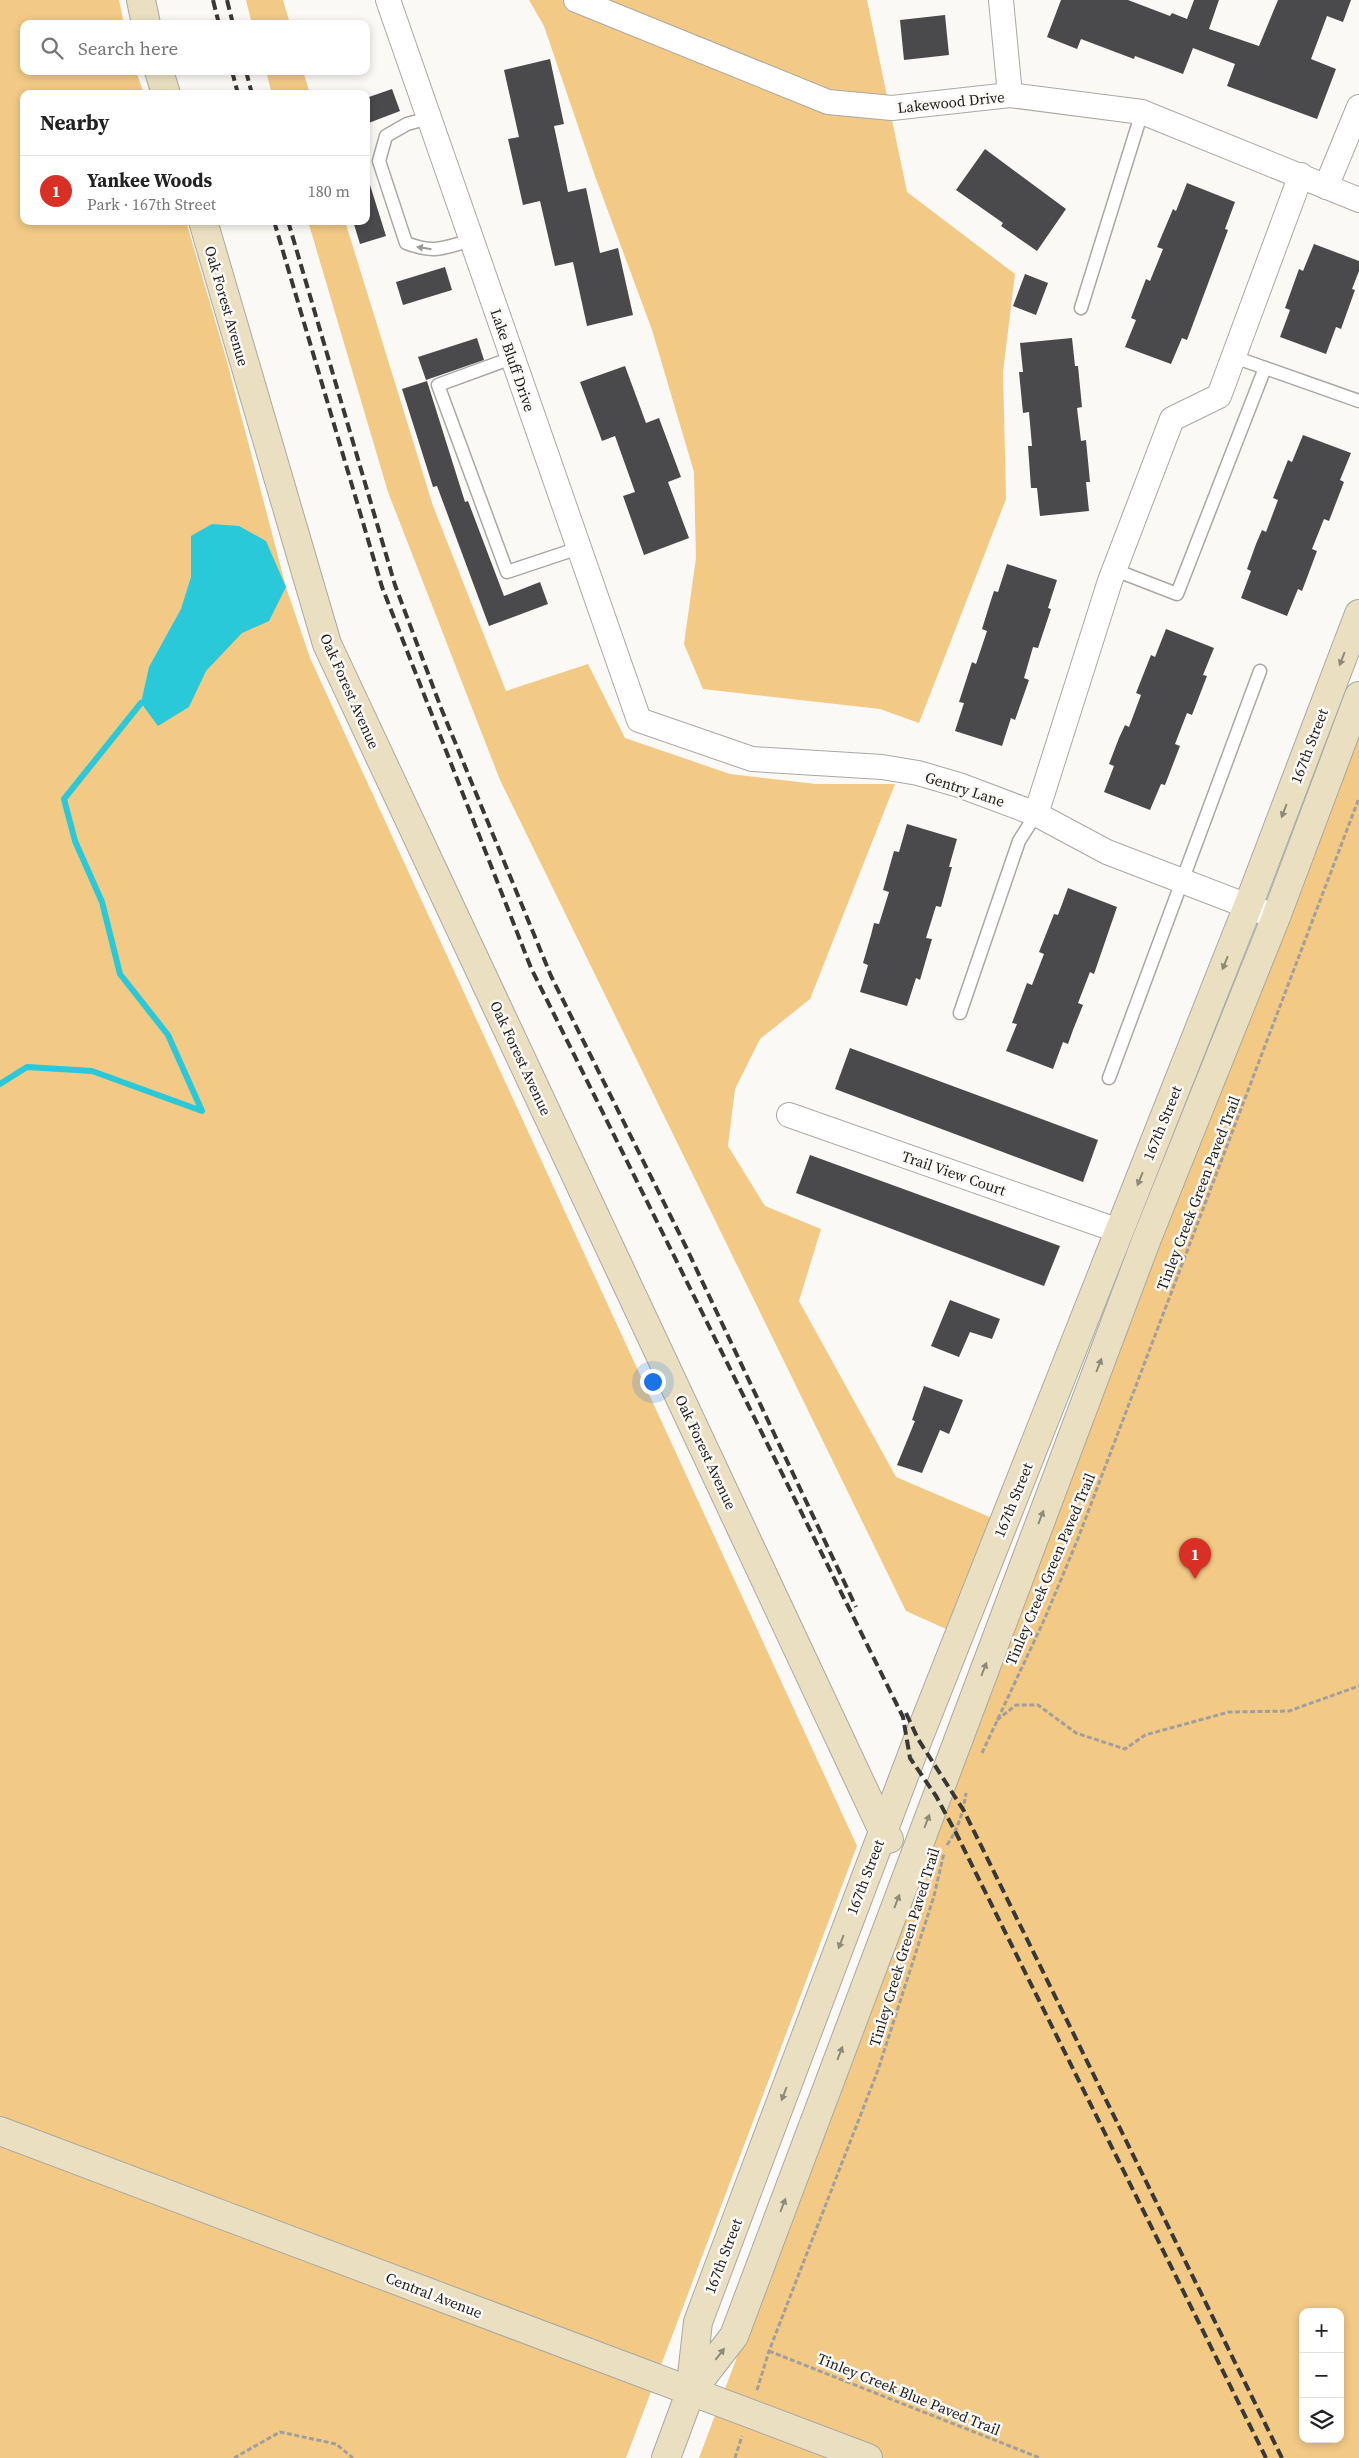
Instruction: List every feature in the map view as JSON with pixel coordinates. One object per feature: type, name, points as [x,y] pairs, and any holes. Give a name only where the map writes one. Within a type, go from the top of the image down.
[{"type":"main road","points":[[141,0],[145,20]]},
{"type":"main road","points":[[160,75],[165,90]]},
{"type":"main road","name":"Oak Forest Avenue","points":[[204,225],[327,644],[883,1831],[910,1866]]},
{"type":"main road","name":"167th Street","points":[[666,2458],[690,2393],[698,2322],[883,1831],[1248,906],[1359,614]]},
{"type":"main road","name":"167th Street","points":[[690,2393],[734,2336],[1146,1241],[1276,917],[1359,696]]},
{"type":"main road","name":"Central Avenue","points":[[1,2133],[690,2393],[868,2458]]},
{"type":"street","name":"Lake Bluff Drive","points":[[388,0],[639,720]]},
{"type":"street","name":"Lakewood Drive","points":[[576,0],[828,102],[892,108],[1010,95],[1142,112],[1359,200]]},
{"type":"street","points":[[1001,0],[1010,95]]},
{"type":"street","points":[[1326,187],[1359,107]]},
{"type":"street","points":[[1036,814],[1115,570],[1172,419],[1219,396],[1301,175]]},
{"type":"street","name":"Gentry Lane","points":[[639,720],[752,759],[882,767],[918,773],[994,797],[1036,814],[1107,852],[1276,917]]},
{"type":"street","name":"Trail View Court","points":[[789,1115],[1119,1231]]},
{"type":"lane","points":[[1081,308],[1142,112]]},
{"type":"lane","points":[[429,118],[407,124],[386,136],[379,161],[406,243],[425,250],[440,249],[472,240]]},
{"type":"lane","points":[[512,358],[438,385],[507,572],[579,548]]},
{"type":"lane","points":[[1234,358],[1359,401]]},
{"type":"lane","points":[[1115,570],[1177,594],[1265,368]]},
{"type":"lane","points":[[1109,1078],[1260,671]]},
{"type":"lane","points":[[960,1013],[1019,841],[1036,814]]},
{"type":"path","name":"Tinley Creek Green Paved Trail","points":[[981,1755],[1046,1618],[1077,1541],[1359,798]]},
{"type":"path","points":[[995,1722],[1016,1705],[1038,1705],[1076,1733],[1125,1749],[1145,1735],[1182,1724],[1229,1712],[1289,1711],[1359,1686]]},
{"type":"path","name":"Tinley Creek Green Paved Trail","points":[[769,2350],[878,2070],[934,1896],[946,1846],[956,1833],[964,1811],[967,1788]]},
{"type":"path","name":"Tinley Creek Blue Paved Trail","points":[[769,2350],[1040,2458]]},
{"type":"path","points":[[234,2458],[280,2432],[336,2444],[353,2458]]},
{"type":"shaded area","points":[[0,0],[119,0],[123,20],[20,20],[20,75],[137,75],[143,90],[20,90],[20,225],[187,225],[226,358],[286,587],[310,658],[857,1846],[626,2458],[0,2458]]},
{"type":"shaded area","points":[[246,0],[283,0],[289,20],[251,20]]},
{"type":"shaded area","points":[[529,0],[867,0],[907,192],[1015,274],[1003,372],[1006,499],[919,723],[880,709],[703,689],[684,644],[696,558],[694,472],[652,330],[595,176],[544,26]]},
{"type":"shaded area","points":[[267,75],[304,75],[309,90],[271,90]]},
{"type":"shaded area","points":[[309,225],[346,225],[433,506],[506,691],[588,664],[625,738],[730,774],[816,784],[895,784],[810,999],[760,1039],[735,1089],[728,1146],[765,1206],[821,1229],[799,1301],[896,1477],[992,1518],[946,1629],[906,1611],[500,780],[388,492]]},
{"type":"shaded area","points":[[1359,723],[1359,2458],[699,2458],[1090,1418]]},
{"type":"water","points":[[212,524],[239,526],[266,541],[286,587],[269,621],[242,633],[206,671],[189,707],[158,726],[141,703],[149,667],[181,609],[191,577],[191,536]]},
{"type":"building","points":[[1061,0],[1128,0],[1170,16],[1172,13],[1187,19],[1194,0],[1219,0],[1209,29],[1259,46],[1278,0],[1351,0],[1343,22],[1327,16],[1311,59],[1336,69],[1317,119],[1227,86],[1235,64],[1193,48],[1183,74],[1135,56],[1134,59],[1081,39],[1077,49],[1047,37]]},
{"type":"building","points":[[945,15],[949,55],[904,60],[900,20]]},
{"type":"building","points":[[550,59],[564,124],[554,126],[568,192],[586,188],[600,253],[618,248],[633,315],[587,326],[573,262],[555,266],[540,201],[523,205],[508,139],[519,137],[504,70]]},
{"type":"building","points":[[392,89],[400,111],[370,122],[370,97]]},
{"type":"building","points":[[985,149],[1066,209],[1037,251],[1001,226],[1003,223],[956,190]]},
{"type":"building","points":[[1187,183],[1235,202],[1225,229],[1228,230],[1187,340],[1182,338],[1171,364],[1125,347],[1136,320],[1131,318],[1146,279],[1150,281],[1163,249],[1157,247],[1173,209],[1176,211]]},
{"type":"building","points":[[370,185],[386,236],[360,244],[354,225],[370,225]]},
{"type":"building","points":[[1314,244],[1359,261],[1359,271],[1352,289],[1355,290],[1341,329],[1336,327],[1326,354],[1280,337],[1290,310],[1285,308],[1299,269],[1303,271]]},
{"type":"building","points":[[445,267],[452,290],[403,305],[396,282]]},
{"type":"building","points":[[1025,274],[1048,283],[1036,315],[1013,306]]},
{"type":"building","points":[[477,338],[484,360],[426,380],[418,357]]},
{"type":"building","points":[[1072,338],[1075,366],[1078,366],[1082,407],[1077,408],[1081,441],[1086,440],[1090,482],[1086,482],[1089,511],[1040,516],[1037,488],[1031,488],[1028,446],[1032,446],[1029,412],[1023,413],[1019,372],[1023,372],[1020,343]]},
{"type":"building","points":[[625,366],[646,423],[659,418],[681,477],[668,482],[689,538],[644,555],[623,496],[635,492],[615,436],[602,441],[580,382]]},
{"type":"building","points":[[427,381],[465,502],[468,501],[504,596],[540,582],[548,604],[489,626],[437,486],[433,487],[402,389]]},
{"type":"building","points":[[1303,435],[1351,453],[1340,480],[1344,482],[1329,521],[1324,519],[1312,549],[1317,551],[1302,591],[1298,589],[1287,616],[1241,598],[1251,571],[1247,569],[1256,544],[1262,530],[1266,532],[1278,500],[1273,498],[1288,460],[1292,462]]},
{"type":"building","points":[[1007,564],[1057,580],[1048,608],[1051,609],[1038,648],[1033,647],[1024,678],[1029,680],[1015,720],[1011,718],[1002,746],[955,731],[964,703],[959,702],[972,662],[976,664],[987,631],[982,629],[994,591],[998,592]]},
{"type":"building","points":[[1166,629],[1214,648],[1203,675],[1207,676],[1192,715],[1187,713],[1175,744],[1180,746],[1165,785],[1161,784],[1150,810],[1104,792],[1114,766],[1109,764],[1125,725],[1129,727],[1141,695],[1136,693],[1151,655],[1155,657]]},
{"type":"building","points":[[907,824],[957,839],[949,867],[952,867],[941,907],[936,906],[926,938],[932,939],[920,980],[916,978],[907,1006],[860,992],[868,965],[863,963],[874,923],[879,924],[889,892],[883,890],[894,851],[899,852]]},
{"type":"building","points":[[1068,888],[1117,907],[1094,974],[1090,972],[1078,1003],[1083,1005],[1068,1044],[1063,1042],[1053,1069],[1006,1051],[1017,1024],[1012,1023],[1027,983],[1032,985],[1044,954],[1039,952],[1054,914],[1058,915]]},
{"type":"building","points":[[850,1048],[1098,1140],[1083,1182],[835,1089]]},
{"type":"building","points":[[810,1155],[1060,1246],[1044,1286],[796,1193]]},
{"type":"building","points":[[950,1300],[1000,1319],[992,1339],[970,1332],[959,1357],[931,1346]]},
{"type":"building","points":[[924,1386],[963,1400],[949,1434],[940,1430],[922,1473],[897,1465],[915,1421],[912,1420]]},
{"type":"waterway","points":[[0,1084],[27,1067],[92,1071],[202,1111],[168,1035],[120,974],[102,902],[75,841],[64,799],[141,703]]},
{"type":"railway","points":[[213,0],[218,20]]},
{"type":"railway","points":[[227,0],[232,20]]},
{"type":"railway","points":[[233,75],[237,90]]},
{"type":"railway","points":[[247,75],[251,90]]},
{"type":"railway","points":[[275,225],[382,587],[531,968],[903,1717],[910,1758],[936,1796],[956,1833],[1266,2458]]},
{"type":"railway","points":[[289,225],[395,585],[441,708],[551,976],[685,1245],[856,1607]]},
{"type":"railway","points":[[906,1713],[918,1739],[964,1811],[1282,2458]]},
{"type":"place","name":"Yankee Woods","points":[[1195,1579]]}]
